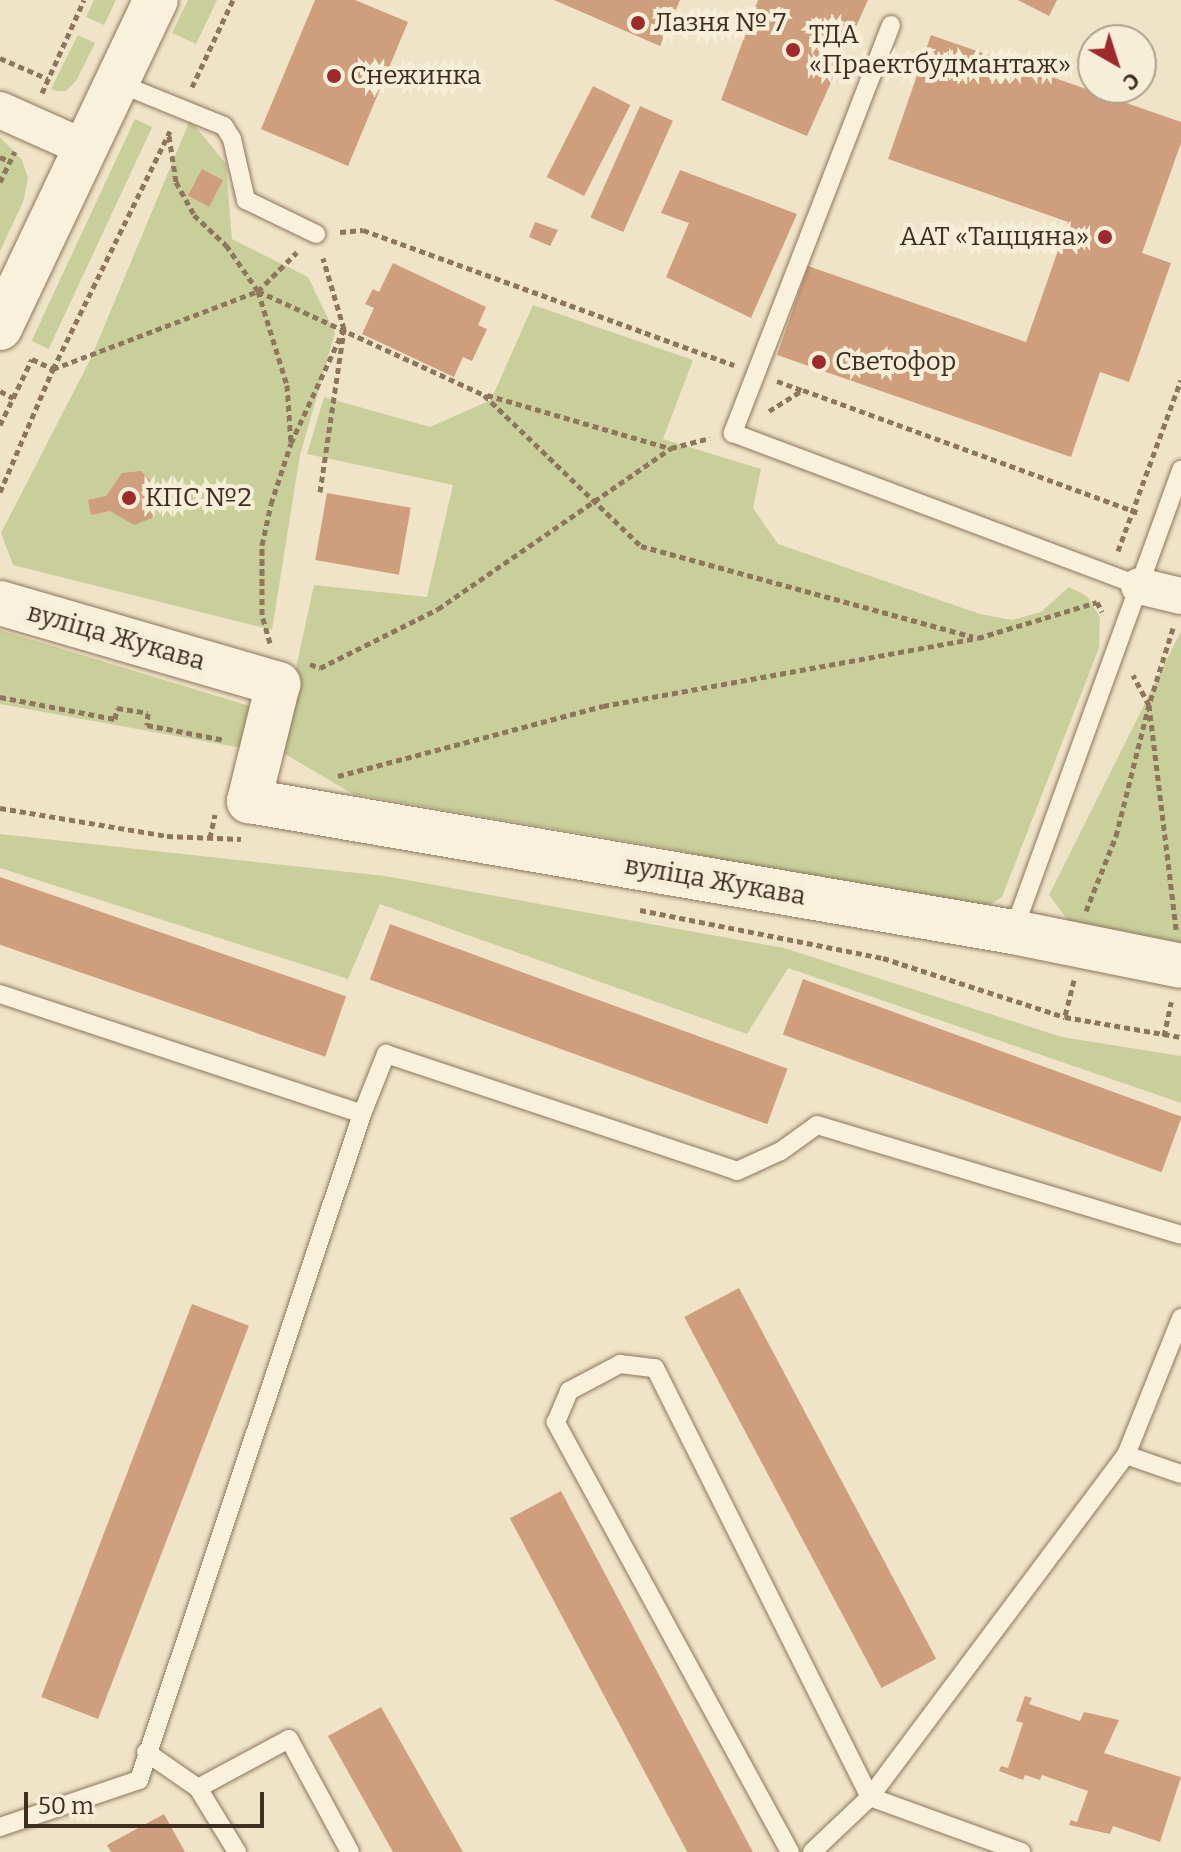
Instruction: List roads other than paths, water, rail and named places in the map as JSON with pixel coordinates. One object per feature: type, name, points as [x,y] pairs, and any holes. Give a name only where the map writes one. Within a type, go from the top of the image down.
[{"type":"street","points":[[0,328],[156,0]]},
{"type":"street","points":[[0,110],[87,149]]},
{"type":"street","points":[[1123,580],[1179,606]]},
{"type":"street","name":"вуліца Жукава","points":[[0,603],[278,664],[241,817],[1013,932],[1180,966]]},
{"type":"lane","points":[[891,25],[733,433],[1123,580]]},
{"type":"lane","points":[[118,83],[181,108],[229,132],[246,200],[252,207],[316,234]]},
{"type":"lane","points":[[1013,932],[1118,647],[1123,580],[1163,520],[1181,470]]},
{"type":"lane","points":[[0,994],[362,1114]]},
{"type":"lane","points":[[0,1827],[139,1780],[362,1114],[386,1054],[737,1171],[781,1151],[817,1125],[1181,1235]]},
{"type":"lane","points":[[812,1852],[870,1797],[1126,1455],[1181,1318]]},
{"type":"lane","points":[[790,1852],[556,1422],[569,1391],[620,1364],[655,1368],[870,1797],[1021,1852]]},
{"type":"lane","points":[[1126,1455],[1181,1474]]},
{"type":"lane","points":[[198,1788],[289,1739],[350,1852]]},
{"type":"lane","points":[[146,1752],[198,1788],[237,1852]]},
{"type":"place","name":"Лазня № 7","points":[[638,23]]},
{"type":"place","name":"ТДА «Праектбудмантаж»","points":[[793,50]]},
{"type":"place","name":"Снежинка","points":[[334,76]]},
{"type":"place","name":"ААТ «Таццяна»","points":[[1105,237]]},
{"type":"place","name":"Светофор","points":[[819,362]]},
{"type":"place","name":"КПС №2","points":[[129,498]]}]
